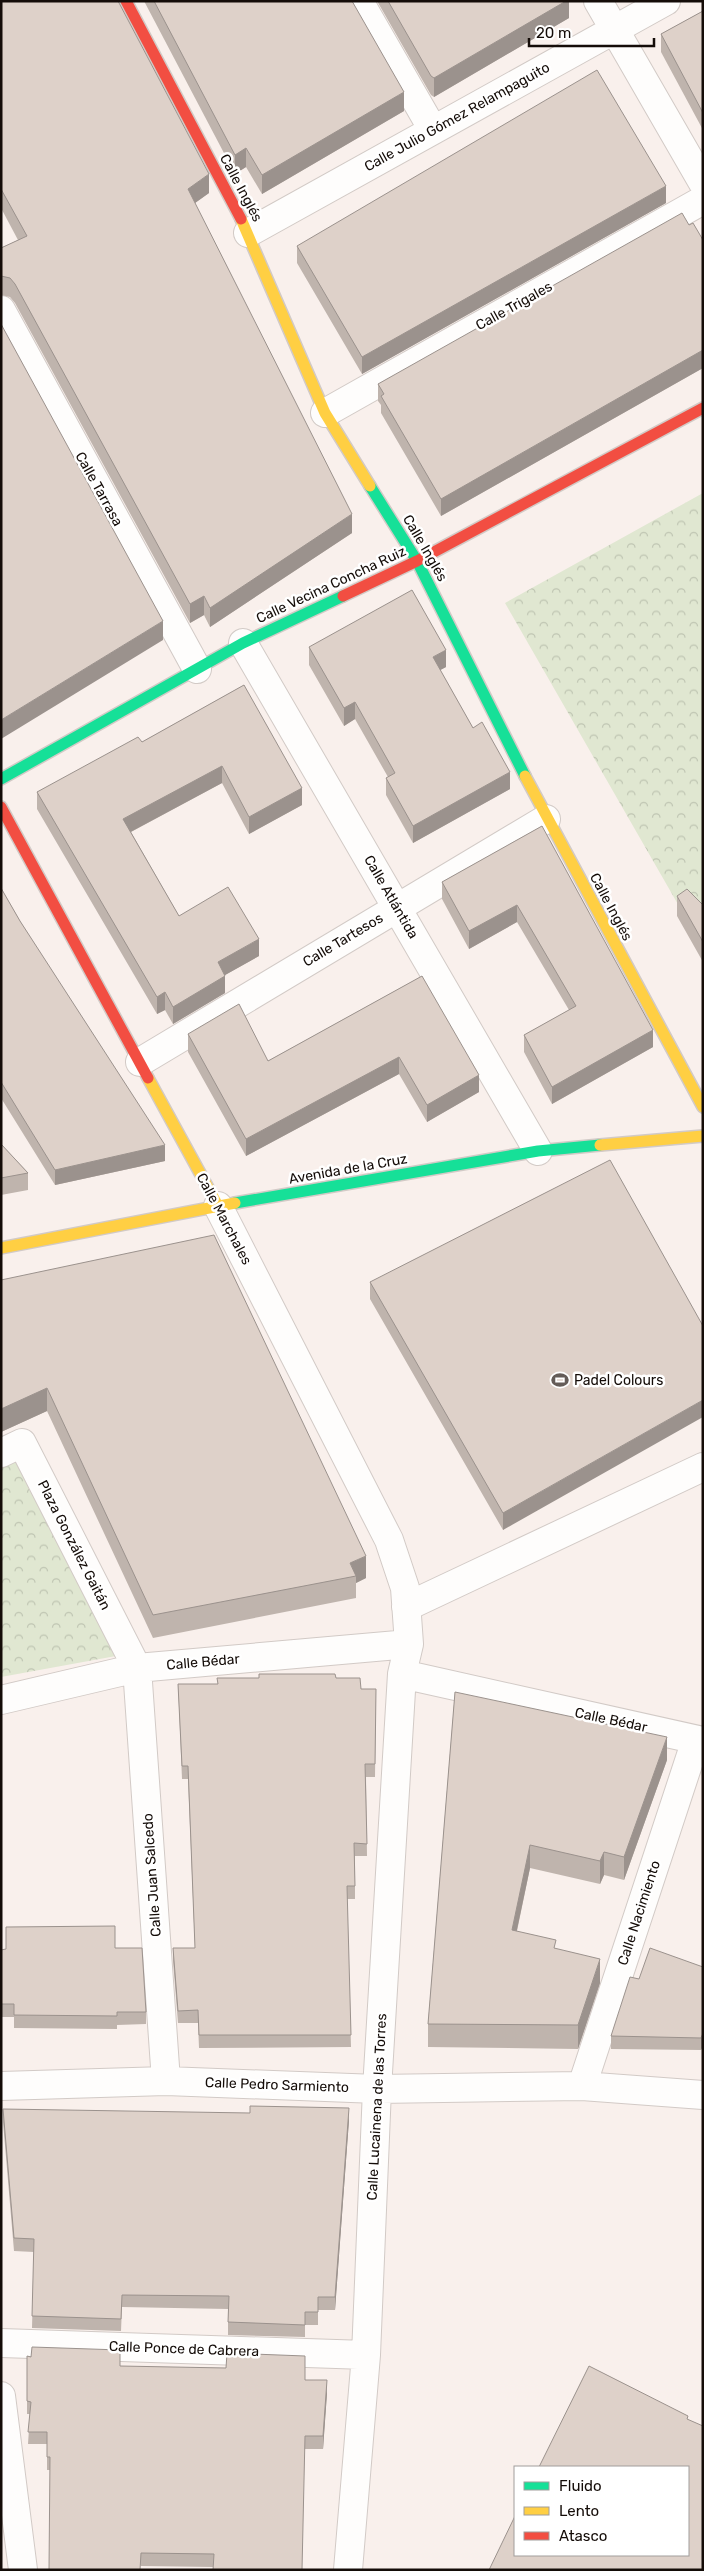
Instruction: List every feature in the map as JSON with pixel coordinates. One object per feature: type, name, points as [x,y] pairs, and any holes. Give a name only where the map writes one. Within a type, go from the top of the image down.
[{"type":"street","name":"Calle Inglés","points":[[126,1],[248,234],[325,413],[417,561],[546,819],[703,1107]]},
{"type":"street","points":[[359,1],[433,130]]},
{"type":"street","points":[[598,1],[614,32],[703,183]]},
{"type":"street","name":"Calle Julio Gómez Relampaguito","points":[[248,234],[433,130],[614,32],[666,1]]},
{"type":"street","name":"Calle Trigales","points":[[325,413],[703,200]]},
{"type":"street","name":"Calle Tarrasa","points":[[1,310],[197,669]]},
{"type":"street","name":"Calle Vecina Concha Ruiz","points":[[1,779],[243,643],[417,561],[703,408]]},
{"type":"street","name":"Calle Atlántida","points":[[243,643],[538,1151]]},
{"type":"street","name":"Calle Marchales","points":[[1,807],[218,1206],[389,1540],[406,1588],[409,1644]]},
{"type":"street","name":"Calle Tartesos","points":[[140,1062],[546,819]]},
{"type":"street","name":"Avenida de la Cruz","points":[[1,1248],[218,1206],[538,1151],[703,1136]]},
{"type":"street","name":"Plaza González Gaitán","points":[[1,1453],[22,1443],[137,1668]]},
{"type":"street","points":[[406,1607],[703,1467]]},
{"type":"street","name":"Calle Bédar","points":[[1,1700],[137,1668],[409,1644]]},
{"type":"street","name":"Calle Lucainena de las Torres","points":[[348,2570],[366,2355],[378,2088],[402,1674],[409,1644]]},
{"type":"street","name":"Calle Juan Salcedo","points":[[137,1668],[166,2081]]},
{"type":"street","name":"Calle Bédar","points":[[402,1674],[699,1740]]},
{"type":"street","name":"Calle Nacimiento","points":[[582,2086],[699,1740]]},
{"type":"street","name":"Calle Pedro Sarmiento","points":[[1,2086],[166,2081],[378,2088],[582,2086],[703,2095]]},
{"type":"street","name":"Calle Ponce de Cabrera","points":[[1,2343],[366,2355]]},
{"type":"street","points":[[1,2396],[23,2570]]},
{"type":"green space","points":[[703,493],[703,921],[691,927],[505,603]]},
{"type":"green space","points":[[22,1443],[116,1656],[1,1677],[1,1456]]},
{"type":"building","points":[[1,1],[118,1],[209,174],[188,189],[352,514],[210,608],[204,596],[190,604],[15,284],[10,278],[1,276],[1,248],[27,236],[1,189]]},
{"type":"building","points":[[154,1],[352,1],[404,92],[262,175],[246,148],[235,155]]},
{"type":"building","points":[[388,1],[566,1],[434,78],[431,76]]},
{"type":"building","points":[[703,11],[703,113],[661,34]]},
{"type":"building","points":[[597,70],[666,186],[362,357],[297,246]]},
{"type":"building","points":[[682,213],[689,225],[693,223],[703,240],[703,350],[441,499],[381,396],[384,394],[378,384]]},
{"type":"building","points":[[1,324],[163,621],[1,720]]},
{"type":"building","points":[[412,590],[446,650],[433,657],[473,728],[482,722],[510,772],[413,826],[386,778],[395,773],[355,702],[344,708],[309,647]]},
{"type":"building","points":[[244,685],[302,788],[249,817],[222,766],[123,819],[179,916],[228,887],[259,939],[218,962],[225,976],[173,1007],[165,992],[157,997],[37,792],[138,737],[142,742]]},
{"type":"building","points":[[542,826],[653,1030],[552,1087],[524,1035],[576,1006],[517,905],[469,931],[442,882]]},
{"type":"building","points":[[1,888],[20,921],[165,1145],[55,1170],[1,1082]]},
{"type":"building","points":[[687,889],[703,905],[703,942],[677,896]]},
{"type":"building","points":[[422,976],[479,1075],[427,1105],[399,1057],[246,1139],[188,1034],[239,1004],[268,1061]]},
{"type":"building","points":[[1,1144],[28,1173],[1,1178]]},
{"type":"building","name":"Padel Colours","points":[[610,1160],[703,1326],[703,1400],[503,1513],[370,1282]]},
{"type":"building","points":[[214,1235],[366,1556],[350,1563],[356,1576],[153,1615],[47,1388],[1,1409],[1,1280]]},
{"type":"building","points":[[259,1674],[335,1674],[336,1678],[360,1678],[361,1689],[376,1689],[375,1764],[365,1764],[367,1844],[354,1843],[355,1886],[347,1886],[351,2035],[199,2035],[198,2010],[178,2011],[173,1948],[195,1948],[188,1766],[182,1766],[178,1684],[218,1684],[217,1678],[259,1678]]},
{"type":"building","points":[[455,1692],[667,1737],[624,1857],[604,1852],[600,1861],[530,1845],[512,1930],[556,1940],[554,1948],[600,1959],[578,2025],[428,2024]]},
{"type":"building","points":[[115,1926],[115,1948],[142,1948],[146,2012],[117,2012],[117,2016],[14,2015],[14,2004],[1,2004],[1,1950],[6,1949],[6,1927]]},
{"type":"building","points":[[650,1948],[703,1967],[703,2033],[701,2038],[611,2036],[630,1977],[639,1979]]},
{"type":"building","points":[[250,2106],[349,2108],[335,2297],[318,2297],[318,2312],[305,2312],[305,2325],[228,2322],[229,2296],[122,2295],[121,2319],[32,2316],[34,2239],[14,2238],[3,2109],[250,2113]]},
{"type":"building","points":[[32,2347],[120,2350],[120,2366],[226,2368],[227,2353],[305,2356],[305,2380],[327,2380],[323,2436],[305,2436],[302,2570],[213,2570],[214,2554],[141,2553],[140,2570],[49,2570],[50,2457],[47,2457],[47,2432],[28,2432],[31,2402],[27,2401],[27,2356],[31,2357]]},
{"type":"building","points":[[589,2366],[688,2416],[687,2419],[703,2426],[703,2570],[489,2570],[514,2518],[514,2556],[689,2556],[689,2466],[539,2466]]},
{"type":"traffic: fast","points":[[370,486],[417,561],[525,776]]},
{"type":"traffic: fast","points":[[1,779],[243,643],[343,596]]},
{"type":"traffic: fast","points":[[235,1203],[538,1151],[600,1145]]},
{"type":"traffic: slow","points":[[241,219],[325,413],[370,486]]},
{"type":"traffic: slow","points":[[525,776],[703,1107]]},
{"type":"traffic: slow","points":[[148,1078],[218,1206]]},
{"type":"traffic: slow","points":[[600,1145],[703,1136]]},
{"type":"traffic: slow","points":[[1,1248],[235,1203]]},
{"type":"traffic: jam","points":[[126,1],[241,219]]},
{"type":"traffic: jam","points":[[343,596],[417,561],[703,408]]},
{"type":"traffic: jam","points":[[1,807],[148,1078]]},
{"type":"place","name":"Padel Colours","points":[[560,1380]]}]
